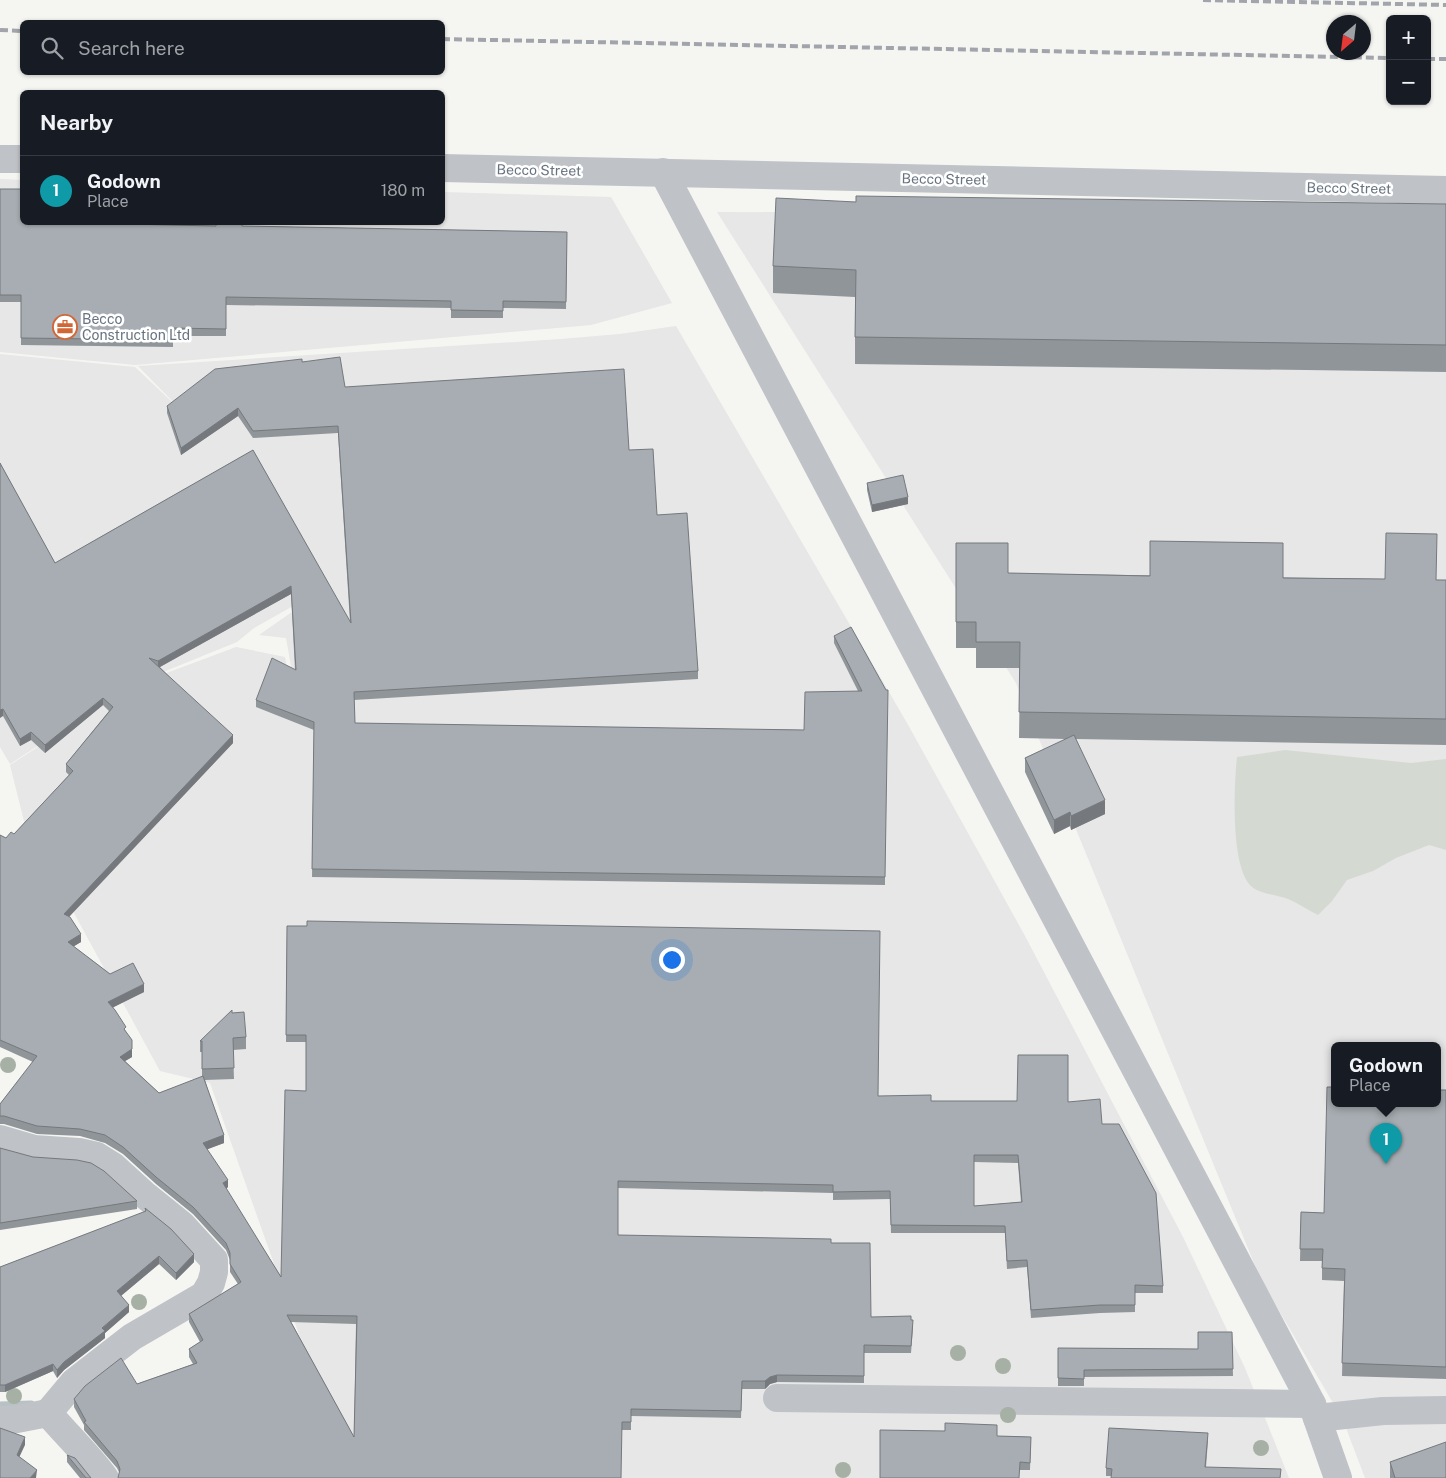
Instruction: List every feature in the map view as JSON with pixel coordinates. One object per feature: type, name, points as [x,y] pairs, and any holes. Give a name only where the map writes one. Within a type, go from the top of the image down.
[{"type":"street","points":[[0,159],[20,159]]},
{"type":"street","name":"Becco Street","points":[[445,168],[1446,190]]},
{"type":"street","points":[[663,172],[1314,1411],[1338,1478]]},
{"type":"street","points":[[0,1139],[34,1149],[79,1152],[98,1156],[113,1166],[182,1225],[214,1260],[214,1272],[211,1283],[204,1295],[132,1337],[74,1382],[48,1413],[0,1420]]},
{"type":"street","points":[[777,1398],[1314,1411],[1446,1410]]},
{"type":"street","points":[[48,1413],[92,1459],[105,1478]]},
{"type":"shaded area","points":[[0,179],[20,180],[20,225],[445,225],[445,192],[611,197],[672,303],[591,325],[135,365],[0,352]]},
{"type":"shaded area","points":[[717,212],[1446,214],[1446,1478],[1365,1478],[1343,1420],[1261,1280],[1016,683]]},
{"type":"shaded area","points":[[676,326],[907,723],[1025,936],[1183,1237],[1245,1368],[1289,1478],[375,1478],[301,1340],[210,1083],[160,1071],[24,821],[10,765],[132,686],[236,647],[285,657],[293,703],[296,694],[286,638],[259,635],[332,584],[254,628],[237,642],[131,685],[10,764],[0,747],[0,354],[135,367],[189,418],[138,366],[561,339],[620,334]]},
{"type":"shaded area","points":[[1285,750],[1411,763],[1446,759],[1446,850],[1429,845],[1396,858],[1373,871],[1347,880],[1332,901],[1318,915],[1296,902],[1264,893],[1252,887],[1245,877],[1240,863],[1237,845],[1235,786],[1237,757]]},
{"type":"building","points":[[0,189],[20,189],[20,225],[242,225],[567,232],[566,302],[503,301],[503,311],[451,310],[451,301],[226,297],[226,329],[173,328],[173,340],[21,338],[21,295],[0,295]]},
{"type":"building","points":[[856,196],[1446,204],[1446,345],[855,337],[856,270],[773,266],[776,198],[856,202]]},
{"type":"building","points":[[340,357],[345,387],[624,369],[629,450],[653,449],[657,515],[687,513],[698,671],[354,692],[355,723],[804,730],[805,692],[862,691],[834,636],[851,627],[886,690],[888,690],[885,877],[312,869],[314,722],[256,700],[272,658],[296,670],[291,586],[158,661],[149,658],[233,735],[64,914],[70,917],[81,934],[68,942],[110,974],[133,963],[144,984],[108,1002],[126,1027],[124,1029],[132,1040],[132,1049],[120,1057],[159,1093],[203,1076],[224,1135],[203,1143],[228,1180],[223,1183],[281,1277],[285,1090],[306,1091],[306,1035],[286,1035],[287,926],[307,926],[307,921],[880,931],[878,1096],[931,1095],[931,1101],[1017,1101],[1018,1055],[1068,1055],[1068,1102],[1100,1099],[1102,1124],[1119,1124],[1156,1193],[1163,1286],[1135,1285],[1135,1305],[1100,1305],[1031,1310],[1027,1260],[1007,1261],[1005,1226],[891,1225],[890,1191],[833,1192],[833,1185],[618,1181],[618,1235],[831,1239],[831,1243],[870,1243],[871,1317],[911,1316],[911,1320],[913,1320],[911,1346],[864,1345],[864,1376],[777,1375],[765,1381],[742,1381],[741,1411],[631,1409],[631,1422],[622,1422],[621,1478],[118,1478],[120,1469],[117,1461],[84,1422],[86,1421],[74,1399],[85,1386],[121,1358],[137,1384],[197,1363],[189,1349],[203,1340],[189,1314],[241,1282],[230,1264],[230,1253],[226,1243],[193,1207],[123,1147],[105,1135],[80,1129],[37,1126],[0,1116],[0,1104],[37,1056],[0,1040],[0,835],[6,838],[11,832],[14,834],[73,771],[66,764],[113,707],[103,698],[45,745],[31,732],[20,739],[3,709],[0,710],[0,463],[55,563],[253,450],[351,623],[338,426],[253,431],[238,408],[181,448],[167,406],[215,369],[302,359],[302,362]],"holes":[[[974,1155],[1018,1155],[1022,1202],[974,1206]],[[287,1315],[357,1316],[354,1437]]]},
{"type":"building","points":[[903,475],[908,497],[872,505],[867,483]]},
{"type":"building","points":[[1386,533],[1437,534],[1436,580],[1446,580],[1446,719],[1019,712],[1020,642],[976,642],[976,622],[956,622],[956,543],[1008,543],[1008,573],[1150,576],[1150,541],[1283,543],[1283,578],[1385,579]]},
{"type":"building","points":[[1074,735],[1105,800],[1071,816],[1070,812],[1054,820],[1025,758]]},
{"type":"building","points":[[232,1010],[232,1013],[244,1012],[246,1037],[233,1038],[234,1068],[202,1069],[202,1041],[200,1041]]},
{"type":"building","points":[[1327,1087],[1331,1087],[1331,1107],[1441,1107],[1441,1090],[1446,1090],[1446,1367],[1342,1363],[1345,1269],[1322,1268],[1323,1249],[1300,1249],[1301,1212],[1324,1213]]},
{"type":"building","points":[[0,1148],[33,1157],[77,1160],[91,1163],[104,1171],[137,1201],[0,1223]]},
{"type":"building","points":[[145,1208],[171,1229],[194,1254],[176,1273],[159,1256],[117,1291],[129,1305],[102,1328],[105,1331],[64,1362],[57,1370],[53,1364],[5,1385],[0,1385],[0,1267],[146,1211]]},
{"type":"building","points":[[1198,1332],[1232,1332],[1233,1369],[1084,1370],[1084,1379],[1058,1378],[1058,1348],[1198,1349]]},
{"type":"building","points":[[945,1423],[997,1425],[997,1436],[1031,1437],[1030,1463],[1020,1462],[1019,1478],[880,1478],[880,1430],[945,1431]]},
{"type":"building","points":[[0,1428],[25,1437],[17,1455],[37,1470],[30,1478],[0,1478]]},
{"type":"building","points":[[1109,1428],[1208,1433],[1205,1467],[1281,1469],[1280,1478],[1111,1478],[1112,1469],[1106,1468]]},
{"type":"building","points":[[1446,1442],[1446,1478],[1395,1478],[1390,1462]]},
{"type":"building","points":[[67,1455],[75,1458],[91,1478],[86,1478]]},
{"type":"waterway","points":[[0,1406],[31,1405]]},
{"type":"railway","points":[[1203,0],[1446,5]]},
{"type":"railway","points":[[0,30],[20,31]]},
{"type":"railway","points":[[445,39],[1386,58]]},
{"type":"railway","points":[[1431,59],[1446,59]]},
{"type":"place","name":"Becco Construction Ltd","points":[[65,327]]},
{"type":"place","name":"Godown","points":[[1386,1164]]}]
